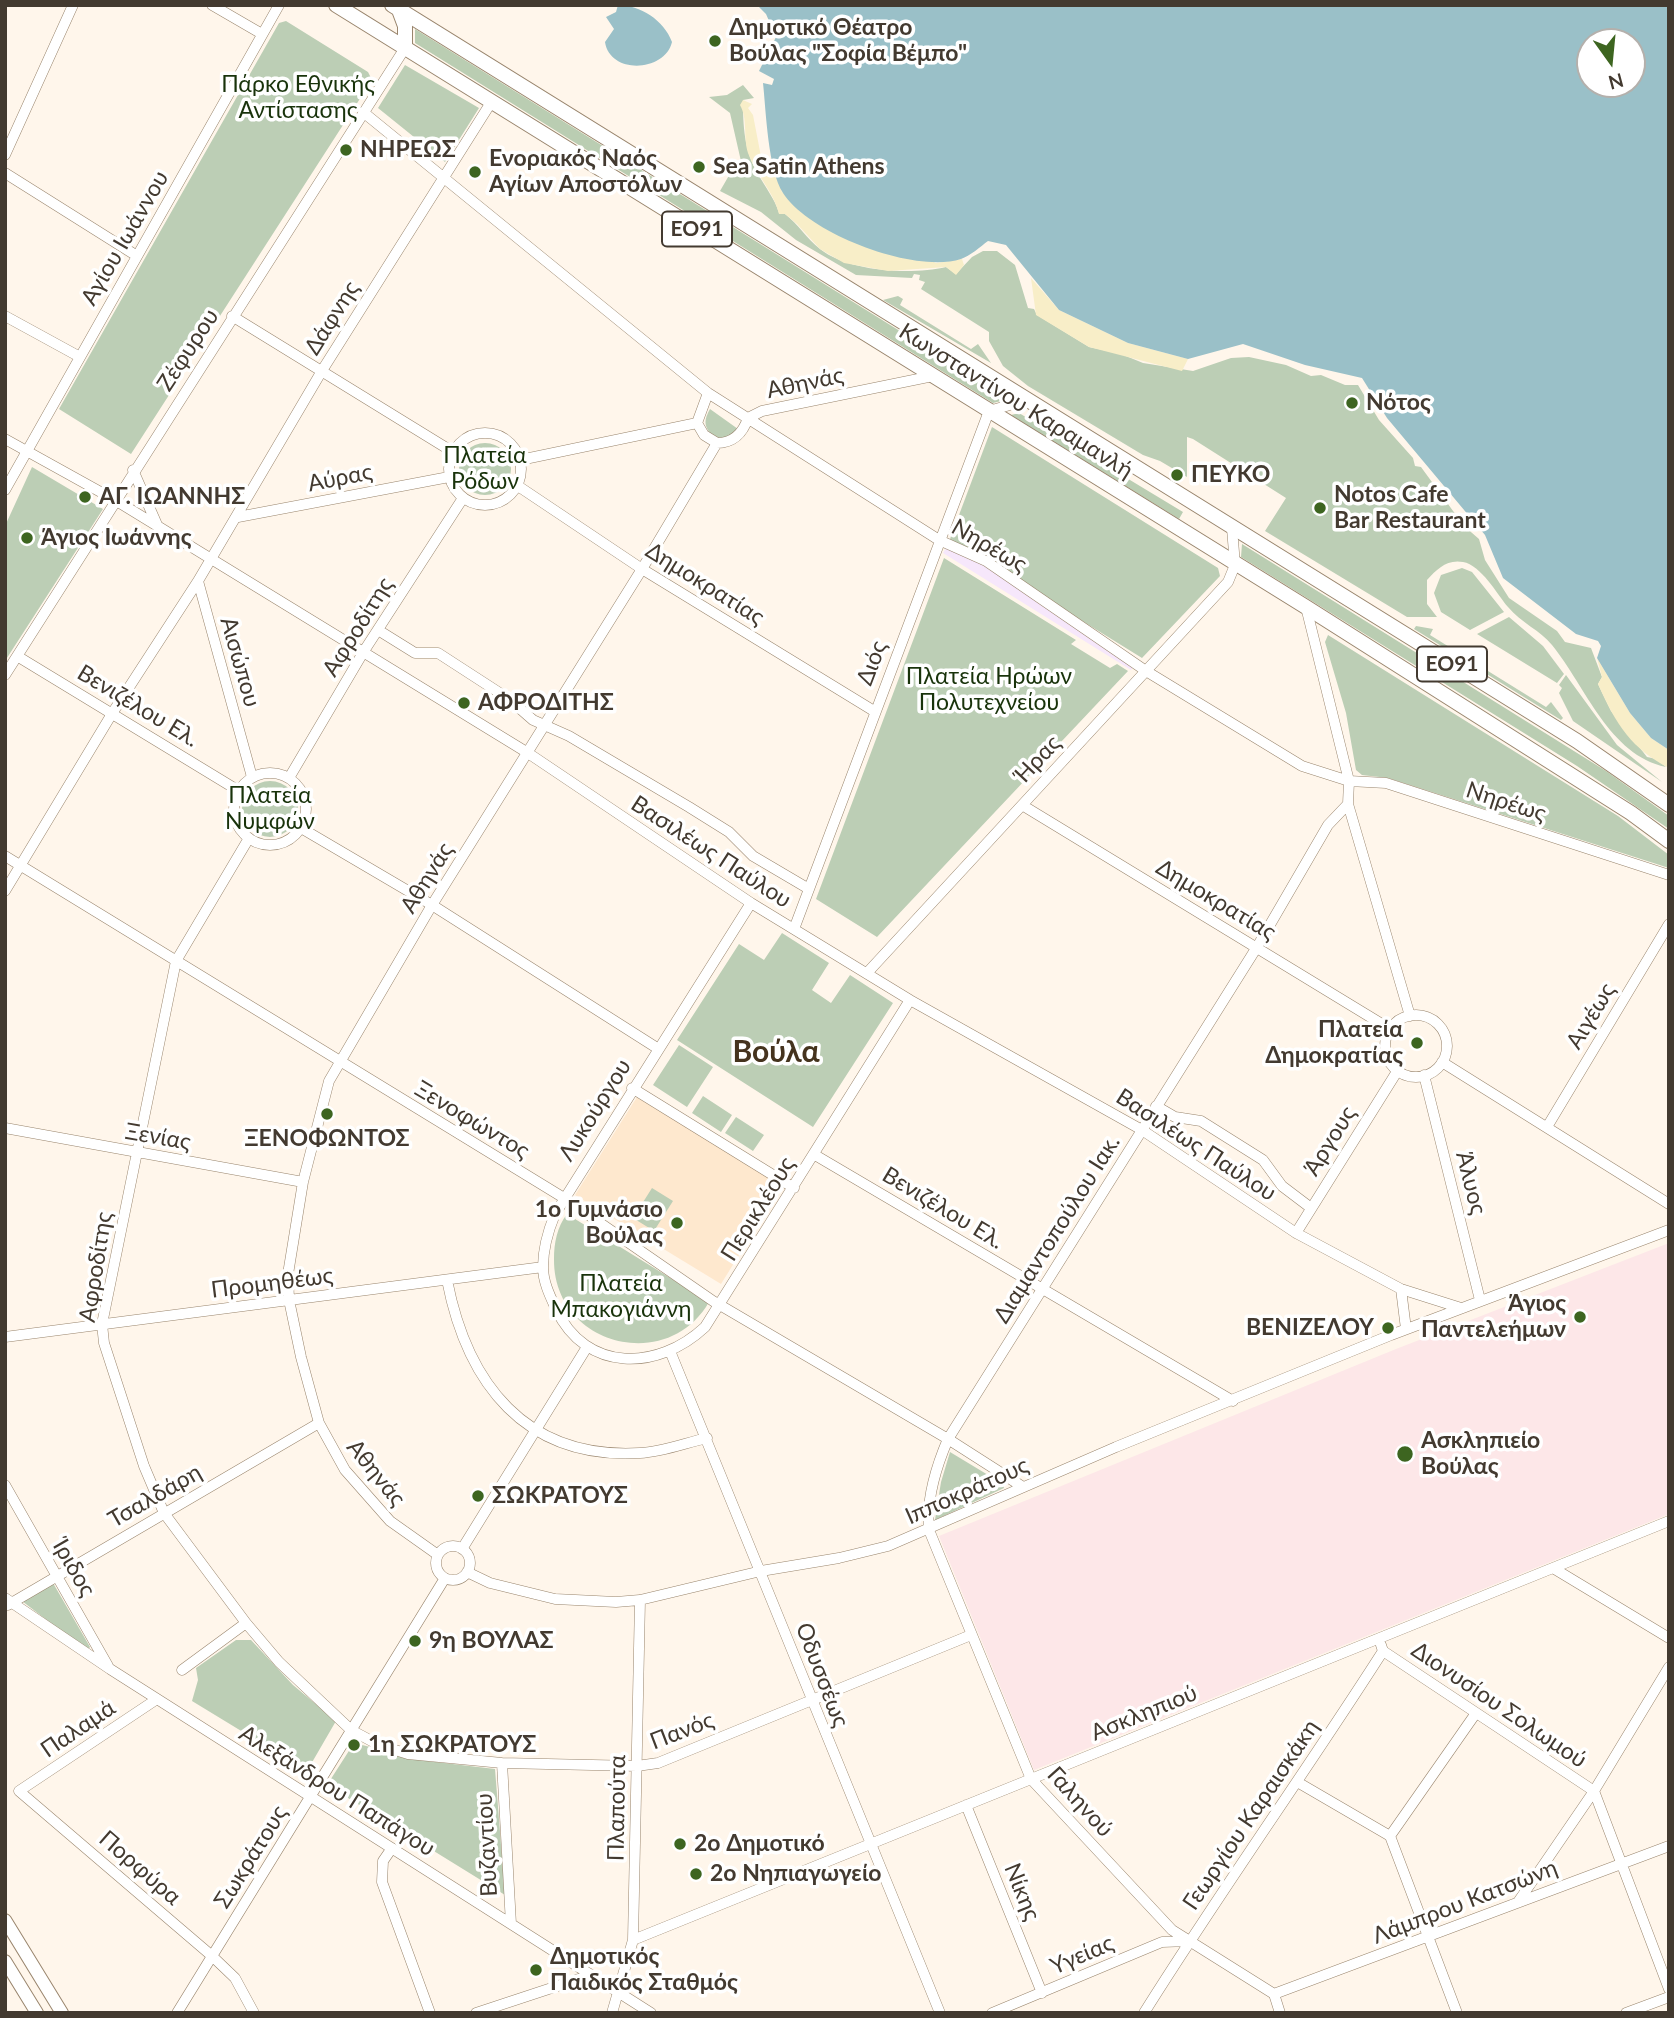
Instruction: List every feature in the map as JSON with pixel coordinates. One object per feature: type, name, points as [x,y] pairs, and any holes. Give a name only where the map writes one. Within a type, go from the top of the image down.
[{"type":"highway","name":"Κωνσταντίνου Καραμανλή","points":[[336,5],[1306,607],[1631,813],[1669,841]]},
{"type":"highway","name":"Κωνσταντίνου Καραμανλή","points":[[395,8],[1577,741],[1669,805]]},
{"type":"highway","points":[[395,8],[405,26],[405,48]]},
{"type":"main road","points":[[5,1920],[62,2013]]},
{"type":"main road","points":[[5,1961],[37,2013]]},
{"type":"street","points":[[5,155],[73,5]]},
{"type":"street","points":[[212,5],[262,34]]},
{"type":"street","name":"Αγίου Ιωάννου","points":[[5,490],[279,5]]},
{"type":"street","name":"Ζέφυρου","points":[[5,675],[133,470],[405,48]]},
{"type":"street","name":"Δάφνης","points":[[211,560],[323,369],[492,101]]},
{"type":"street","name":"Νηρέως","points":[[363,111],[708,393],[939,540],[986,561],[1146,671],[1302,766],[1349,781],[1386,783],[1669,875]]},
{"type":"street","points":[[5,173],[137,256]]},
{"type":"street","points":[[5,316],[80,357]]},
{"type":"street","points":[[232,316],[323,369],[453,452]]},
{"type":"street","name":"Αθηνάς","points":[[438,1556],[390,1521],[335,1456],[319,1423],[289,1300],[290,1254],[303,1182],[329,1082],[432,905],[642,569],[717,443],[732,440],[745,428],[748,418],[762,411],[933,376]]},
{"type":"street","points":[[697,423],[708,393]]},
{"type":"street","points":[[989,411],[1027,400]]},
{"type":"street","name":"Διός","points":[[794,929],[989,411]]},
{"type":"street","points":[[697,423],[704,435],[717,443]]},
{"type":"street","points":[[520,460],[697,423]]},
{"type":"street","points":[[490,433],[509,442],[520,460],[518,486],[501,502],[489,506],[463,498],[449,477],[453,452],[469,437],[490,433]]},
{"type":"street","name":"Βασιλέως Παύλου","points":[[5,439],[159,527],[528,753],[751,903],[910,1000],[1142,1130],[1296,1233],[1401,1289],[1461,1308]]},
{"type":"street","points":[[133,470],[159,527]]},
{"type":"street","name":"Αύρας","points":[[238,517],[449,477]]},
{"type":"street","name":"Δημοκρατίας","points":[[518,486],[642,569],[874,711]]},
{"type":"street","name":"Αφροδίτης","points":[[289,778],[364,652],[463,498]]},
{"type":"street","points":[[1232,528],[1236,565]]},
{"type":"street","points":[[5,891],[113,712],[211,560]]},
{"type":"street","name":"Ήρας","points":[[867,973],[1228,582],[1236,565]]},
{"type":"street","name":"Αισώπου","points":[[198,581],[252,777]]},
{"type":"street","points":[[1306,607],[1349,781],[1348,804],[1410,1016]]},
{"type":"street","points":[[378,630],[415,653],[438,653],[544,726],[569,736],[729,832],[753,856],[808,889]]},
{"type":"street","name":"Βενιζέλου Ελ.","points":[[18,656],[239,791]]},
{"type":"street","points":[[271,772],[289,778],[297,785],[306,804],[301,828],[284,842],[273,845],[249,838],[235,816],[234,803],[239,791],[252,777],[271,772]]},
{"type":"street","name":"Διαμαντοπούλου Ιακ.","points":[[929,1530],[928,1517],[937,1465],[948,1438],[1256,947],[1328,824],[1348,804]]},
{"type":"street","name":"Δημοκρατίας","points":[[1022,806],[1390,1029]]},
{"type":"street","points":[[301,828],[432,905],[657,1048]]},
{"type":"street","name":"Αφροδίτης","points":[[249,838],[176,961],[102,1325],[104,1343],[140,1454],[164,1513],[246,1623],[312,1695],[351,1730]]},
{"type":"street","name":"Ξενοφώντος","points":[[5,856],[564,1198],[722,1306],[948,1438],[1023,1487]]},
{"type":"street","name":"Λυκούργου","points":[[587,1347],[577,1341],[558,1314],[549,1294],[543,1267],[549,1230],[564,1198],[751,903]]},
{"type":"street","name":"Αιγέως","points":[[1547,1128],[1669,924]]},
{"type":"street","name":"Περικλέους","points":[[587,1347],[605,1355],[633,1359],[670,1352],[695,1337],[722,1306],[910,1000]]},
{"type":"street","points":[[1410,1016],[1430,1018],[1444,1032],[1446,1052],[1442,1062],[1424,1075],[1415,1076],[1398,1070],[1387,1056],[1386,1037],[1390,1029],[1410,1016]]},
{"type":"street","points":[[1442,1062],[1669,1204]]},
{"type":"street","name":"Άργους","points":[[1296,1233],[1398,1070]]},
{"type":"street","name":"Άλυος","points":[[1424,1075],[1480,1300]]},
{"type":"street","points":[[632,1088],[794,1188]]},
{"type":"street","points":[[1156,1106],[1175,1117],[1201,1121],[1263,1160],[1282,1186],[1311,1208]]},
{"type":"street","name":"Ξενίας","points":[[5,1128],[303,1182]]},
{"type":"street","name":"Βενιζέλου Ελ.","points":[[815,1154],[1233,1401]]},
{"type":"street","points":[[1461,1308],[1669,1230]]},
{"type":"street","name":"Προμηθέως","points":[[5,1337],[543,1267]]},
{"type":"street","points":[[447,1280],[458,1326],[485,1382],[504,1406],[536,1429],[607,1453],[642,1454],[707,1438]]},
{"type":"street","points":[[1401,1289],[1406,1329]]},
{"type":"street","name":"Ιπποκράτους","points":[[467,1572],[490,1583],[555,1599],[640,1600],[761,1571],[858,1554],[929,1530],[1023,1487],[1461,1308]]},
{"type":"street","points":[[462,1549],[587,1347]]},
{"type":"street","name":"Οδυσσέως","points":[[670,1352],[940,2013]]},
{"type":"street","name":"Τσαλδάρη","points":[[7,1602],[57,1576],[319,1423]]},
{"type":"street","name":"Ίριδος","points":[[5,1485],[110,1669]]},
{"type":"street","name":"Ασκληπιού","points":[[633,1940],[1669,1521]]},
{"type":"street","name":"Γαληνού","points":[[929,1530],[1031,1779],[1172,1930],[1274,1994]]},
{"type":"street","points":[[449,1547],[462,1549],[470,1562],[467,1572],[460,1579],[444,1578],[437,1568],[438,1556],[449,1547]]},
{"type":"street","points":[[1553,1568],[1669,1638]]},
{"type":"street","name":"Σωκράτους","points":[[177,2013],[444,1578]]},
{"type":"street","name":"Πλαπούτα","points":[[612,2013],[633,1940],[640,1600]]},
{"type":"street","name":"Αλεξάνδρου Παπάγου","points":[[7,1602],[651,2013]]},
{"type":"street","points":[[182,1670],[246,1623]]},
{"type":"street","name":"Πανός","points":[[351,1730],[379,1745],[408,1754],[502,1763],[636,1766],[658,1763],[971,1635]]},
{"type":"street","points":[[1380,1638],[1383,1651]]},
{"type":"street","name":"Διονυσίου Σολωμού","points":[[1383,1651],[1594,1791],[1669,1989]]},
{"type":"street","name":"Γεωργίου Καραισκάκη","points":[[1144,2013],[1189,1941],[1299,1783],[1383,1651]]},
{"type":"street","points":[[1518,1903],[1594,1791],[1669,1667]]},
{"type":"street","name":"Παλαμά","points":[[19,1791],[157,1699]]},
{"type":"street","points":[[1390,1836],[1476,1713]]},
{"type":"street","name":"Βυζαντίου","points":[[502,1763],[511,1924]]},
{"type":"street","points":[[1299,1783],[1390,1836],[1457,2013]]},
{"type":"street","name":"Πορφύρα","points":[[19,1791],[212,1956],[235,1978],[254,2013]]},
{"type":"street","name":"Νίκης","points":[[967,1805],[1042,1993]]},
{"type":"street","name":"Λάμπρου Κατσώνη","points":[[1274,1994],[1669,1846]]},
{"type":"street","points":[[391,1848],[383,1861],[382,1882],[430,2013]]},
{"type":"street","name":"Υγείας","points":[[992,2013],[1162,1942],[1189,1941]]},
{"type":"street","points":[[476,2013],[591,1975]]},
{"type":"street","points":[[1274,1994],[1280,2013]]},
{"type":"street","points":[[1626,2013],[1669,1997]]},
{"type":"shaded area","points":[[950,542],[986,561],[1138,659],[1131,670],[943,553]]},
{"type":"shaded area","points":[[637,1097],[782,1186],[721,1284],[575,1195]]},
{"type":"shaded area","name":"Ασκληπιείο Βούλας","points":[[1669,1243],[1669,1514],[1034,1770],[939,1536],[1396,1349]]},
{"type":"green space","name":"Πάρκο Εθνικής Αντίστασης","points":[[286,21],[368,72],[372,80],[131,454],[59,409],[279,23]]},
{"type":"green space","points":[[415,29],[1009,399],[993,403],[415,43]]},
{"type":"green space","points":[[405,65],[479,108],[445,162],[378,108]]},
{"type":"green space","points":[[743,85],[754,98],[743,100],[745,138],[753,165],[779,213],[785,214],[815,245],[832,257],[881,270],[916,271],[946,267],[956,274],[972,257],[983,251],[997,251],[1015,265],[1028,308],[1034,309],[1037,315],[1089,347],[1121,354],[1143,363],[1193,371],[1231,358],[1249,357],[1286,365],[1311,376],[1321,375],[1345,385],[1358,385],[1379,420],[1413,458],[1415,466],[1421,467],[1464,526],[1479,539],[1485,560],[1509,598],[1557,631],[1565,642],[1591,648],[1602,677],[1598,684],[1611,711],[1647,757],[1657,759],[1666,767],[1646,760],[1629,749],[1614,734],[1552,645],[1513,613],[1482,574],[1470,564],[1457,561],[1447,563],[1427,580],[1427,604],[1437,617],[1407,617],[1265,531],[1286,498],[1193,439],[1187,437],[1187,477],[1160,461],[1143,455],[1028,386],[1003,366],[989,341],[989,332],[921,289],[925,282],[919,280],[920,275],[914,274],[912,278],[856,275],[796,240],[761,212],[720,191],[731,172],[743,170],[730,113],[709,97],[727,95]]},
{"type":"green space","points":[[898,296],[903,299],[900,305],[971,349],[978,344],[991,363],[883,300]]},
{"type":"green space","points":[[710,409],[738,429],[732,435],[717,440],[706,426]]},
{"type":"green space","points":[[1019,413],[1183,512],[1179,519],[1011,415]]},
{"type":"green space","points":[[992,427],[1218,568],[1220,576],[1142,658],[950,539]]},
{"type":"green space","name":"Πλατεία Ρόδων","points":[[485,443],[504,450],[511,469],[504,488],[485,495],[466,488],[459,469],[466,450]]},
{"type":"green space","points":[[32,467],[103,509],[5,661],[5,526]]},
{"type":"green space","points":[[1242,544],[1606,771],[1669,816],[1669,829],[1577,766],[1241,557]]},
{"type":"green space","name":"Πλατεία Ηρώων Πολυτεχνείου","points":[[944,558],[1076,640],[1071,644],[1110,668],[1117,664],[1128,671],[877,937],[816,899]]},
{"type":"green space","points":[[1462,568],[1472,572],[1504,612],[1470,630],[1441,612],[1434,593],[1441,575]]},
{"type":"green space","points":[[1509,617],[1543,646],[1564,674],[1557,683],[1477,634]]},
{"type":"green space","points":[[1416,626],[1433,629],[1430,635],[1546,707],[1551,702],[1563,718],[1561,720],[1414,629]]},
{"type":"green space","points":[[1328,635],[1618,816],[1669,855],[1669,868],[1388,778],[1362,775],[1356,770],[1346,713],[1325,642]]},
{"type":"green space","points":[[1566,675],[1617,745],[1662,782],[1573,721],[1559,693],[1562,688],[1559,685]]},
{"type":"green space","name":"Πλατεία Νυμφών","points":[[264,781],[276,781],[286,785],[294,793],[298,809],[294,825],[286,833],[276,837],[264,837],[254,833],[246,825],[242,815],[242,803],[246,793],[254,785]]},
{"type":"green space","points":[[782,933],[829,963],[812,990],[831,1003],[850,975],[893,1003],[813,1127],[677,1040],[739,944],[764,960]]},
{"type":"green space","points":[[679,1045],[713,1067],[687,1107],[653,1085]]},
{"type":"green space","points":[[703,1096],[732,1115],[721,1132],[692,1113]]},
{"type":"green space","points":[[736,1117],[764,1135],[753,1151],[725,1133]]},
{"type":"green space","points":[[652,1188],[673,1201],[654,1231],[633,1218]]},
{"type":"green space","name":"Πλατεία Μπακογιάννη","points":[[567,1214],[709,1302],[690,1325],[667,1338],[641,1343],[615,1340],[592,1330],[572,1312],[559,1289],[554,1259],[555,1247],[558,1230]]},
{"type":"green space","points":[[950,1452],[1003,1484],[1004,1488],[935,1520],[941,1482]]},
{"type":"green space","points":[[53,1583],[90,1647],[87,1651],[22,1601]]},
{"type":"green space","points":[[236,1640],[251,1640],[293,1685],[336,1721],[307,1771],[192,1701],[198,1680],[196,1668]]},
{"type":"green space","points":[[354,1743],[427,1761],[495,1769],[505,1895],[327,1785]]},
{"type":"sand","points":[[743,100],[752,104],[748,108],[753,115],[763,167],[765,171],[775,167],[782,192],[936,263],[962,259],[964,265],[956,275],[946,267],[888,271],[844,263],[820,249],[797,224],[785,214],[779,214],[773,198],[751,161],[740,105]]},
{"type":"sand","points":[[1031,278],[1059,310],[1128,343],[1188,359],[1182,371],[1089,347],[1036,315]]},
{"type":"sand","points":[[1597,658],[1630,713],[1651,738],[1669,750],[1669,768],[1635,744],[1611,712],[1598,684],[1602,677]]},
{"type":"water","points":[[618,5],[643,11],[657,21],[672,42],[667,52],[649,64],[638,66],[617,60],[609,53],[605,42],[614,29],[606,17],[616,12]]},
{"type":"water","points":[[757,5],[1669,5],[1669,750],[1651,738],[1630,713],[1597,658],[1601,646],[1598,641],[1576,634],[1503,578],[1485,535],[1387,418],[1362,378],[1305,365],[1243,344],[1188,359],[1128,343],[1059,310],[1006,245],[988,241],[961,259],[917,261],[864,247],[815,223],[796,208],[778,183],[771,155],[763,83],[772,85],[774,79],[759,71],[776,37],[766,14]]},
{"type":"place","name":"Δημοτικό Θέατρο Βούλας \"Σοφία Βέμπο\"","points":[[715,41]]},
{"type":"place","name":"ΝΗΡΕΩΣ","points":[[346,150]]},
{"type":"place","name":"Sea Satin Athens","points":[[699,167]]},
{"type":"place","name":"Ενοριακός Ναός Αγίων Αποστόλων","points":[[475,172]]},
{"type":"place","name":"Νότος","points":[[1352,403]]},
{"type":"place","name":"ΠΕΥΚΟ","points":[[1177,475]]},
{"type":"place","name":"ΑΓ. ΙΩΑΝΝΗΣ","points":[[85,497]]},
{"type":"place","name":"Notos Cafe Bar Restaurant","points":[[1320,508]]},
{"type":"place","name":"Άγιος Ιωάννης","points":[[27,538]]},
{"type":"place","name":"ΑΦΡΟΔΙΤΗΣ","points":[[464,703]]},
{"type":"place","name":"Πλατεία Δημοκρατίας","points":[[1417,1043]]},
{"type":"place","name":"ΞΕΝΟΦΩΝΤΟΣ","points":[[327,1114]]},
{"type":"place","name":"1ο Γυμνάσιο Βούλας","points":[[677,1223]]},
{"type":"place","name":"Άγιος Παντελεήμων","points":[[1580,1317]]},
{"type":"place","name":"ΒΕΝΙΖΕΛΟΥ","points":[[1388,1328]]},
{"type":"place","name":"Ασκληπιείο Βούλας","points":[[1405,1454]]},
{"type":"place","name":"ΣΩΚΡΑΤΟΥΣ","points":[[478,1496]]},
{"type":"place","name":"9η ΒΟΥΛΑΣ","points":[[415,1641]]},
{"type":"place","name":"1η ΣΩΚΡΑΤΟΥΣ","points":[[354,1745]]},
{"type":"place","name":"2ο Δημοτικό","points":[[680,1844]]},
{"type":"place","name":"2ο Νηπιαγωγείο","points":[[696,1874]]},
{"type":"place","name":"Δημοτικός Παιδικός Σταθμός","points":[[536,1970]]},
{"type":"district","name":"Βούλα","points":[[776,1052]]}]
